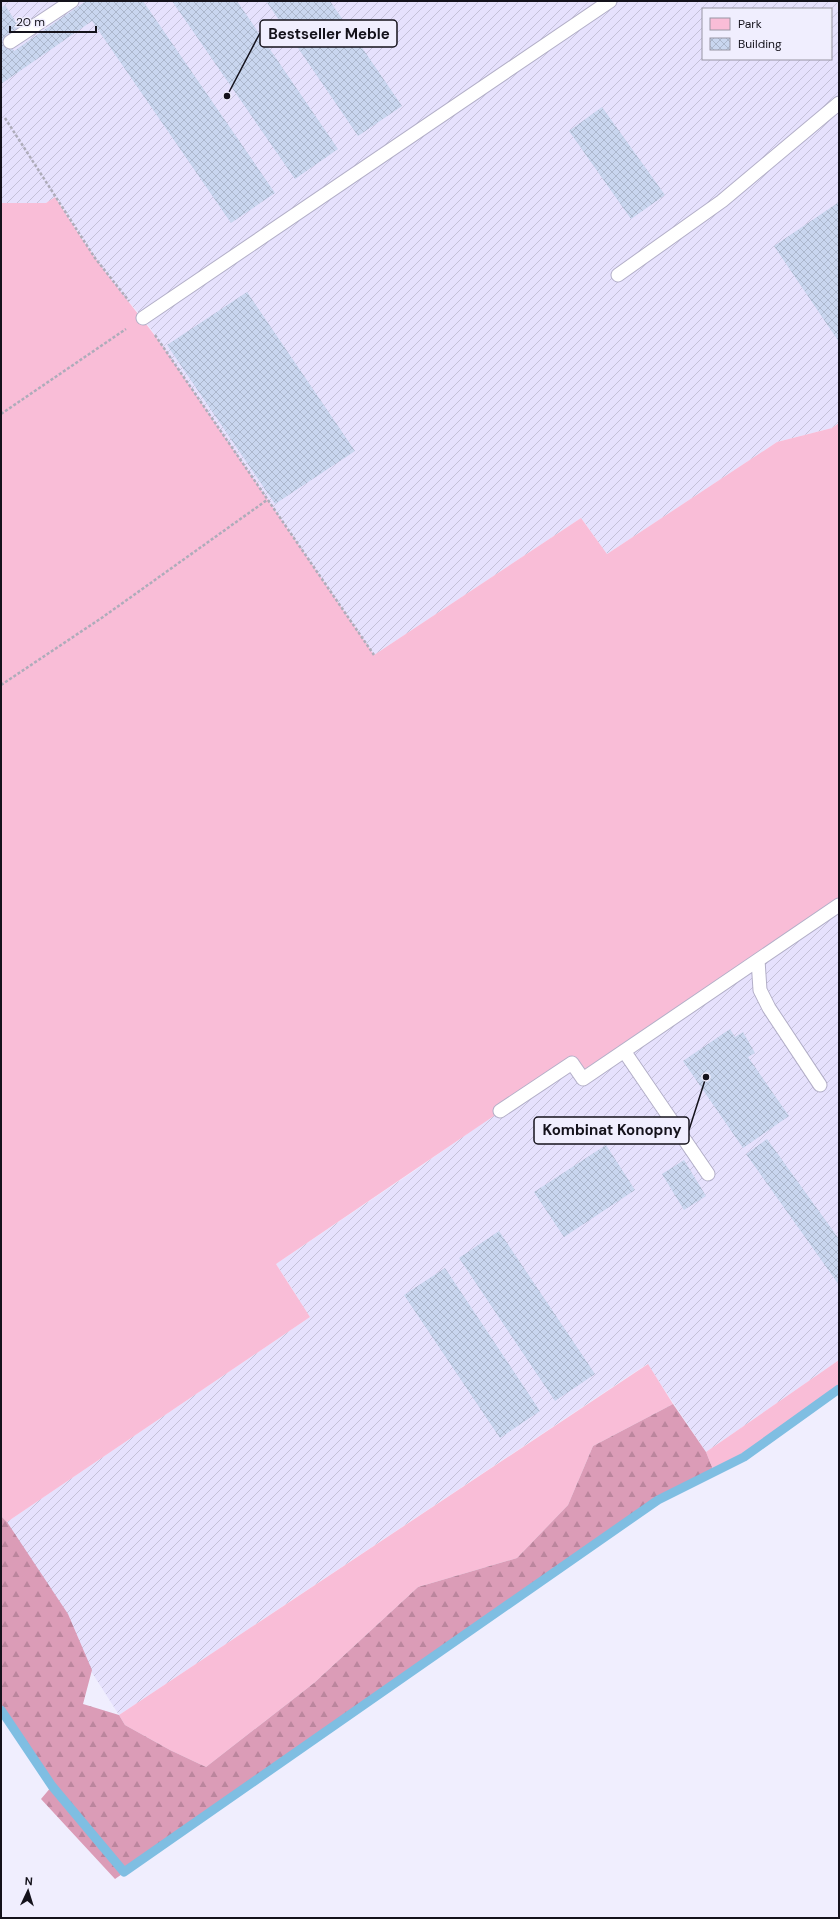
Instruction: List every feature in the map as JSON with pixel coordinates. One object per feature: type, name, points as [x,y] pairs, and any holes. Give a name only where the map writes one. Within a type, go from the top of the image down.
[{"type":"lane","points":[[10,42],[72,1]]},
{"type":"lane","points":[[143,318],[610,1]]},
{"type":"lane","points":[[618,275],[722,201],[839,103]]},
{"type":"lane","points":[[500,1111],[572,1063],[583,1079],[839,905]]},
{"type":"lane","points":[[758,960],[760,990],[769,1008],[820,1085]]},
{"type":"lane","points":[[624,1051],[708,1174]]},
{"type":"path","points":[[5,118],[95,258],[121,293],[143,318],[374,655]]},
{"type":"path","points":[[1,414],[143,318]]},
{"type":"path","points":[[1,685],[103,617],[267,500]]},
{"type":"shaded area","points":[[1,1],[839,1],[839,423],[832,428],[777,442],[607,554],[581,518],[374,655],[143,318],[121,293],[95,258],[56,197],[46,203],[1,203]]},
{"type":"shaded area","points":[[839,905],[839,1360],[706,1452],[647,1364],[119,1715],[1,1530],[1,1526],[310,1317],[276,1264],[500,1111]]},
{"type":"green space","points":[[55,197],[80,236],[112,281],[163,347],[374,655],[581,518],[607,554],[777,442],[832,428],[839,423],[839,905],[583,1079],[572,1063],[276,1264],[310,1317],[7,1522],[1,1516],[1,203],[46,203]]},
{"type":"green space","points":[[839,1360],[839,1389],[744,1457],[714,1472],[706,1452]]},
{"type":"green space","points":[[648,1364],[673,1404],[593,1446],[568,1505],[517,1558],[418,1587],[314,1683],[206,1767],[170,1750],[125,1725],[119,1715]]},
{"type":"green space","points":[[673,1404],[706,1452],[714,1472],[658,1500],[115,1879],[41,1799],[52,1786],[1,1710],[1,1516],[7,1522],[68,1614],[92,1670],[83,1704],[119,1715],[125,1725],[170,1750],[206,1767],[314,1683],[418,1587],[517,1558],[568,1505],[593,1446]]},
{"type":"building","points":[[86,1],[143,1],[275,193],[231,223],[92,21],[1,84],[1,8],[5,5],[19,27],[4,37],[14,51]]},
{"type":"building","points":[[172,1],[237,1],[338,149],[295,179]]},
{"type":"building","points":[[266,1],[330,1],[402,106],[358,136]]},
{"type":"building","points":[[602,107],[665,195],[631,219],[569,131]]},
{"type":"building","points":[[839,202],[839,342],[774,246]]},
{"type":"building","points":[[247,292],[355,451],[275,504],[167,345]]},
{"type":"building","points":[[730,1029],[735,1037],[743,1032],[755,1053],[748,1057],[789,1116],[743,1148],[683,1061]]},
{"type":"building","points":[[767,1139],[839,1239],[839,1285],[746,1154]]},
{"type":"building","points":[[606,1145],[635,1190],[564,1237],[534,1192]]},
{"type":"building","points":[[684,1160],[706,1196],[684,1210],[662,1174]]},
{"type":"building","points":[[499,1231],[595,1374],[555,1401],[459,1258]]},
{"type":"building","points":[[445,1268],[540,1411],[500,1438],[404,1295]]},
{"type":"waterway","points":[[1,1710],[52,1786],[124,1872],[658,1500],[744,1457],[839,1389]]},
{"type":"place","name":"Bestseller Meble","points":[[227,96]]},
{"type":"place","name":"Kombinat Konopny","points":[[706,1077]]}]
